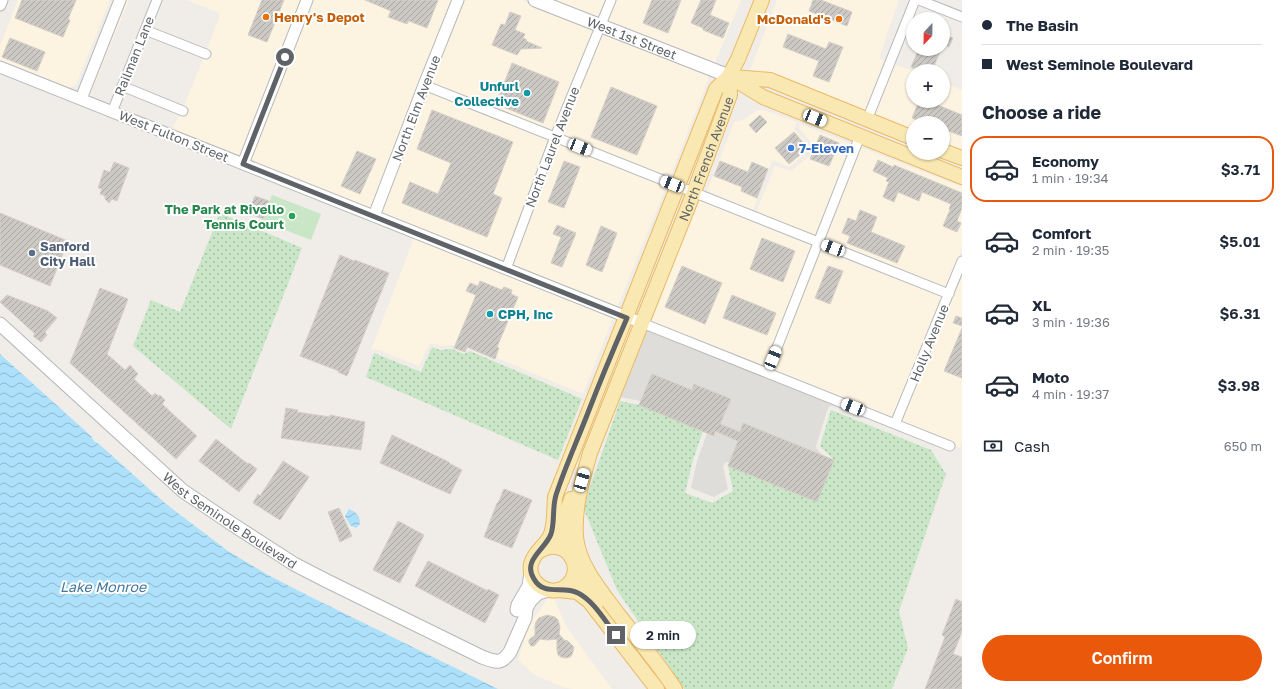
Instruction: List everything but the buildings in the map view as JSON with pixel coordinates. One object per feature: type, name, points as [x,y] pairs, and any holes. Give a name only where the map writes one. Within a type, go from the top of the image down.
[{"type":"main road","name":"West 1st Street","points":[[535,0],[600,27],[729,76],[763,97],[962,177]]},
{"type":"main road","points":[[729,76],[738,59],[762,0]]},
{"type":"main road","name":"West 1st Street","points":[[729,76],[770,80],[906,135]]},
{"type":"main road","name":"North French Avenue","points":[[513,645],[518,605],[529,586],[533,559],[548,541],[553,528],[555,497],[627,318],[716,89],[729,76]]},
{"type":"main road","name":"North French Avenue","points":[[498,662],[507,657],[525,618],[526,608],[530,601],[538,593],[565,587],[573,576],[576,516],[579,494],[590,453],[694,192],[730,95],[729,76]]},
{"type":"main road","points":[[950,153],[962,158]]},
{"type":"main road","points":[[947,171],[959,167],[962,168]]},
{"type":"main road","name":"West Seminole Boulevard","points":[[0,324],[183,490],[220,516],[294,564],[482,657],[498,662]]},
{"type":"main road","points":[[537,553],[542,549],[557,547],[564,550],[575,560],[595,582],[673,687]]},
{"type":"main road","points":[[531,573],[537,584],[553,590],[577,592],[589,601],[657,689]]},
{"type":"street","points":[[0,5],[2,0]]},
{"type":"street","points":[[81,99],[120,0]]},
{"type":"street","name":"Railman Lane","points":[[112,112],[157,0]]},
{"type":"street","points":[[243,164],[307,0]]},
{"type":"street","name":"North Elm Avenue","points":[[374,216],[458,0]]},
{"type":"street","name":"North Laurel Avenue","points":[[506,269],[610,0]]},
{"type":"street","points":[[867,120],[915,0]]},
{"type":"street","points":[[919,0],[962,17]]},
{"type":"street","points":[[145,30],[206,54]]},
{"type":"street","name":"West Fulton Street","points":[[0,67],[950,446]]},
{"type":"street","points":[[122,86],[183,111]]},
{"type":"street","points":[[424,86],[556,137],[818,243],[949,294]]},
{"type":"street","points":[[767,373],[860,136]]},
{"type":"street","name":"Holly Avenue","points":[[896,424],[962,261]]},
{"type":"shaded area","points":[[18,0],[110,0],[76,85],[69,88],[0,60],[0,46]]},
{"type":"shaded area","points":[[125,0],[129,0],[91,93],[92,97],[87,96]]},
{"type":"shaded area","points":[[187,0],[302,0],[240,157],[172,130],[179,116],[186,118],[190,108],[184,106],[203,59],[208,61],[212,51],[207,49],[219,18],[219,14],[217,12]]},
{"type":"shaded area","points":[[312,0],[453,0],[371,209],[249,160]]},
{"type":"shaded area","points":[[464,0],[522,0],[594,30],[553,130],[430,82]]},
{"type":"shaded area","points":[[548,0],[606,0],[598,20]]},
{"type":"shaded area","points":[[616,0],[741,0],[714,65],[607,23]]},
{"type":"shaded area","points":[[777,0],[899,0],[879,58],[885,61],[863,115],[750,70]]},
{"type":"shaded area","points":[[603,33],[710,75],[670,177],[562,134]]},
{"type":"shaded area","points":[[894,64],[906,68],[906,108],[950,108],[950,86],[962,90],[962,154],[950,149],[950,116],[906,116],[906,131],[872,118]]},
{"type":"shaded area","points":[[426,92],[549,140],[504,262],[380,213]]},
{"type":"shaded area","points":[[757,110],[764,110],[797,122],[794,129],[811,149],[789,167],[772,160],[753,210],[707,191],[734,122],[745,119]]},
{"type":"shaded area","points":[[800,124],[851,144],[816,236],[756,212],[775,166],[791,171],[814,152],[814,146],[799,128]]},
{"type":"shaded area","points":[[558,144],[666,187],[617,308],[513,265]]},
{"type":"shaded area","points":[[860,147],[962,187],[962,249],[947,287],[825,239]]},
{"type":"shaded area","points":[[698,200],[812,246],[764,366],[649,320]]},
{"type":"shaded area","points":[[414,238],[613,318],[583,394],[497,358],[494,355],[468,347],[464,349],[453,345],[441,346],[431,343],[428,346],[419,366],[376,349],[371,350]]},
{"type":"shaded area","points":[[821,250],[943,297],[893,417],[773,369]]},
{"type":"shaded area","points":[[962,275],[962,442],[960,448],[955,446],[956,442],[902,421]]},
{"type":"shaded area","points":[[645,330],[867,418],[866,419],[833,406],[828,408],[816,446],[829,462],[815,497],[728,462],[723,466],[728,489],[714,497],[691,488],[697,461],[707,433],[706,428],[641,401],[619,397]]},
{"type":"shaded area","points":[[550,596],[553,596],[566,626],[612,689],[572,689],[563,687],[535,675],[518,660],[529,624]]},
{"type":"green space","name":"The Park at Rivello Tennis Court","points":[[272,195],[321,214],[311,240],[262,221]]},
{"type":"green space","points":[[220,213],[302,248],[231,429],[133,346],[151,300],[180,312]]},
{"type":"green space","points":[[432,347],[440,350],[452,349],[464,354],[470,351],[582,399],[558,460],[366,377],[374,353],[421,372]]},
{"type":"green space","points":[[620,401],[639,405],[703,431],[693,460],[685,493],[712,503],[733,491],[728,466],[817,502],[834,460],[820,446],[831,410],[931,450],[946,474],[899,611],[908,648],[892,689],[684,689],[617,590],[583,507]]},
{"type":"water","name":"Lake Monroe","points":[[0,354],[91,436],[94,441],[166,504],[228,551],[268,575],[309,596],[498,689],[0,689]]},
{"type":"water","points":[[349,509],[356,513],[359,518],[360,524],[356,528],[350,525],[345,516]]},
{"type":"place","name":"Henry's Depot","points":[[266,17]]},
{"type":"place","name":"McDonald's","points":[[839,19]]},
{"type":"place","name":"Unfurl Collective","points":[[527,93]]},
{"type":"place","name":"7-Eleven","points":[[791,148]]},
{"type":"place","name":"The Park at Rivello Tennis Court","points":[[292,216]]},
{"type":"place","name":"Sanford City Hall","points":[[32,253]]},
{"type":"place","name":"CPH, Inc","points":[[490,314]]},
{"type":"route","points":[[285,57],[243,164],[627,318],[555,497],[553,528],[551,535],[533,559],[531,566],[531,573],[537,584],[548,590],[567,590],[577,592],[589,601],[616,635]]}]
